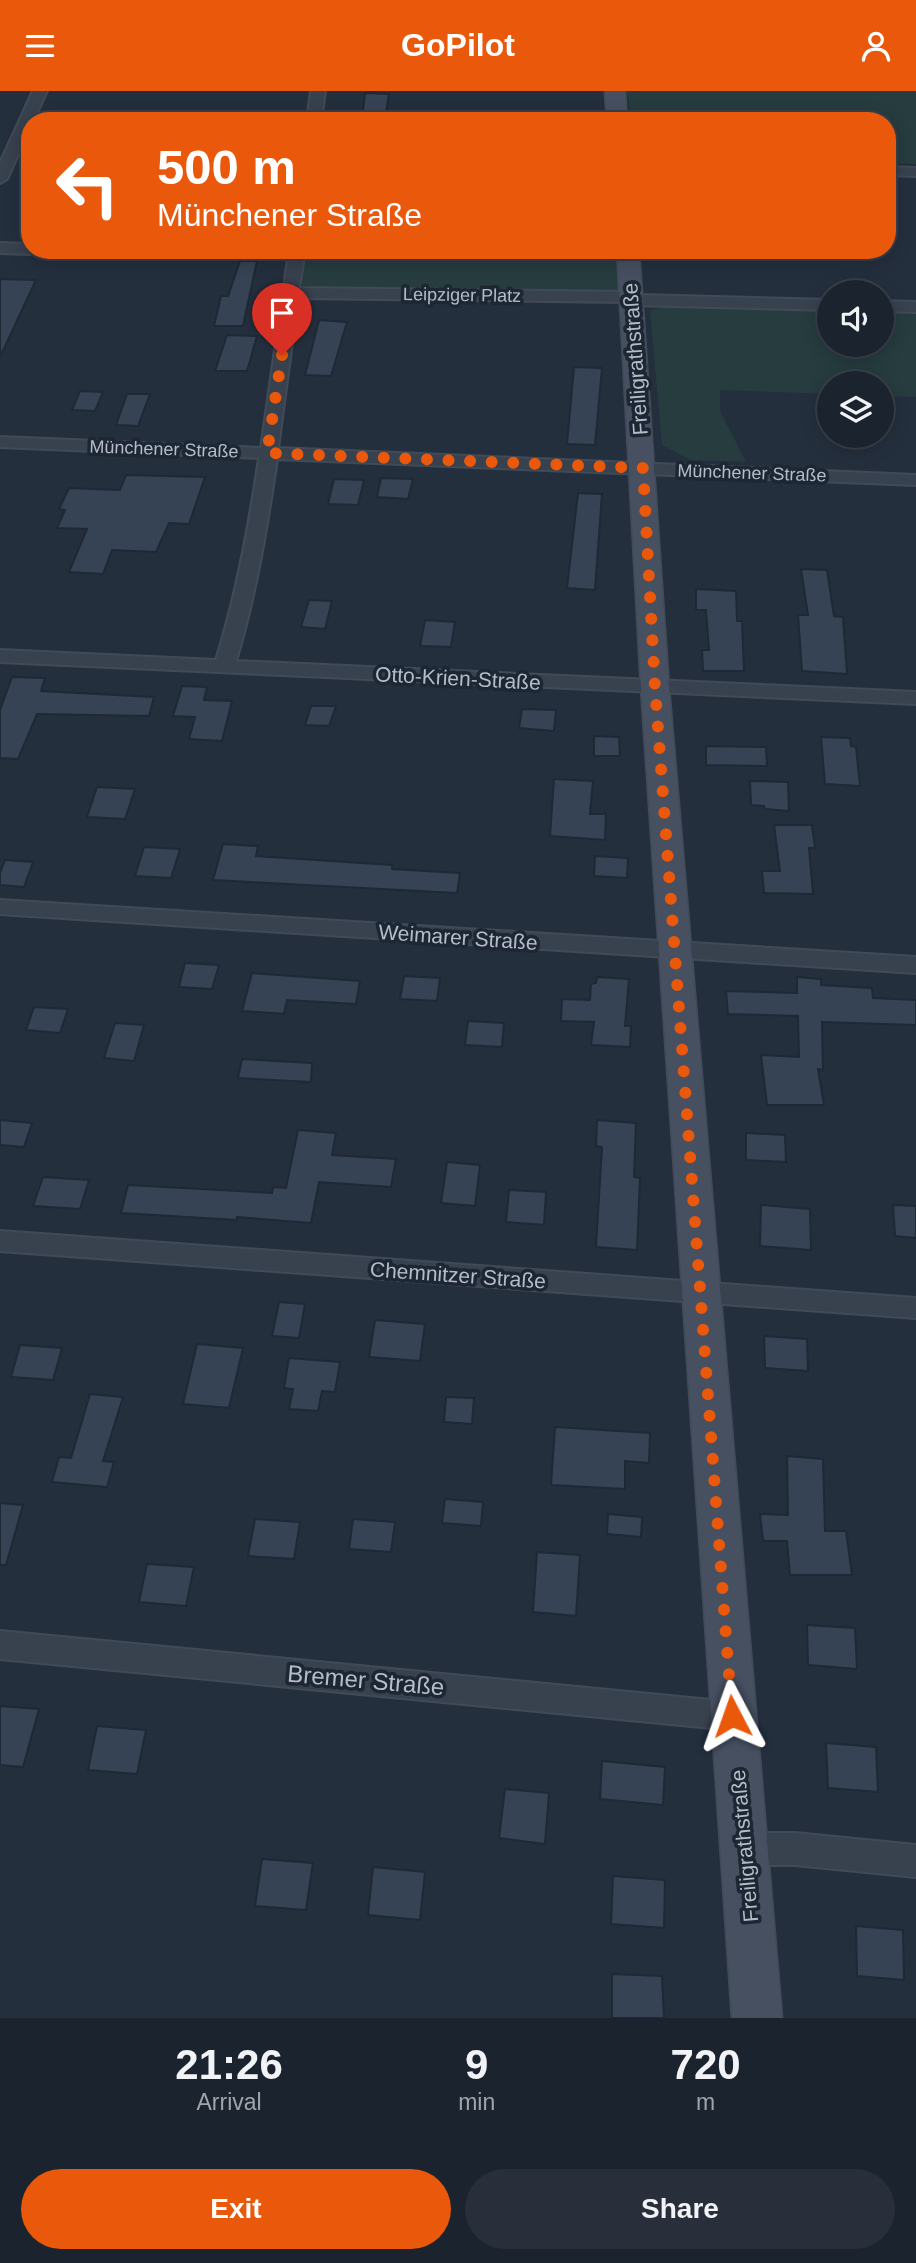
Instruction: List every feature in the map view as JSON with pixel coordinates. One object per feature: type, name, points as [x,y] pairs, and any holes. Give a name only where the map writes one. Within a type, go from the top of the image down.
[{"type":"street","points":[[30,112],[40,91]]},
{"type":"street","points":[[315,112],[318,91]]},
{"type":"street","points":[[615,91],[616,112]]},
{"type":"street","points":[[0,179],[21,133]]},
{"type":"street","points":[[896,171],[916,172]]},
{"type":"street","points":[[0,249],[21,249]]},
{"type":"street","points":[[224,666],[244,602],[255,550],[295,259]]},
{"type":"street","name":"Freiligrathstraße","points":[[629,259],[655,688],[699,1291],[757,2018]]},
{"type":"street","name":"Leipziger Platz","points":[[291,293],[632,298],[817,305]]},
{"type":"street","points":[[894,306],[916,307]]},
{"type":"street","name":"Münchener Straße","points":[[0,442],[916,480]]},
{"type":"street","name":"Otto-Krien-Straße","points":[[0,656],[916,698]]},
{"type":"street","name":"Weimarer Straße","points":[[0,908],[916,965]]},
{"type":"street","name":"Chemnitzer Straße","points":[[0,1241],[916,1308]]},
{"type":"street","name":"Bremer Straße","points":[[0,1645],[732,1716]]},
{"type":"street","points":[[745,1849],[795,1849],[916,1861]]},
{"type":"green space","points":[[627,91],[916,91],[916,164],[896,163],[896,112],[630,112]]},
{"type":"green space","points":[[303,259],[620,259],[622,289],[611,293],[314,288],[304,287],[300,283]]},
{"type":"green space","points":[[662,307],[817,311],[817,357],[894,357],[894,312],[916,313],[916,397],[894,396],[894,371],[817,371],[817,394],[720,390],[720,411],[746,462],[691,460],[662,445],[650,311]]},
{"type":"building","points":[[365,93],[389,94],[386,112],[363,112]]},
{"type":"building","points":[[240,261],[257,261],[243,326],[214,326],[221,296],[228,296]]},
{"type":"building","points":[[0,279],[36,280],[0,357]]},
{"type":"building","points":[[319,320],[347,322],[331,376],[305,375]]},
{"type":"building","points":[[227,335],[257,336],[247,371],[215,371]]},
{"type":"building","points":[[574,367],[602,368],[595,445],[567,444]]},
{"type":"building","points":[[80,391],[103,392],[95,411],[72,410]]},
{"type":"building","points":[[127,394],[150,394],[138,426],[116,425]]},
{"type":"building","points":[[126,475],[205,477],[189,524],[169,523],[156,552],[112,550],[103,574],[69,572],[87,529],[57,528],[65,510],[59,509],[69,488],[120,490]]},
{"type":"building","points":[[381,478],[413,479],[408,499],[377,497]]},
{"type":"building","points":[[334,479],[364,480],[358,505],[328,504]]},
{"type":"building","points":[[578,493],[602,494],[595,590],[567,588]]},
{"type":"building","points":[[801,569],[827,570],[834,616],[843,617],[847,674],[802,671],[798,615],[808,615]]},
{"type":"building","points":[[696,589],[736,591],[737,621],[742,621],[744,671],[703,671],[702,650],[709,650],[706,610],[696,610]]},
{"type":"building","points":[[309,600],[332,601],[325,629],[301,627]]},
{"type":"building","points":[[425,620],[455,622],[451,647],[420,646]]},
{"type":"building","points":[[12,677],[45,678],[41,691],[154,697],[149,716],[37,714],[18,759],[0,758],[0,710]]},
{"type":"building","points":[[182,686],[207,687],[204,700],[232,701],[222,741],[189,739],[195,717],[173,716]]},
{"type":"building","points":[[311,706],[336,706],[329,726],[305,725]]},
{"type":"building","points":[[522,709],[556,710],[554,731],[519,728]]},
{"type":"building","points":[[594,736],[619,737],[620,756],[594,756]]},
{"type":"building","points":[[821,737],[850,738],[851,746],[856,747],[860,786],[825,784]]},
{"type":"building","points":[[706,746],[766,747],[767,766],[706,765]]},
{"type":"building","points":[[554,779],[593,781],[590,814],[606,814],[605,840],[550,836]]},
{"type":"building","points":[[750,781],[788,782],[789,811],[751,805]]},
{"type":"building","points":[[97,787],[135,789],[125,819],[87,817]]},
{"type":"building","points":[[774,825],[812,825],[815,848],[809,848],[813,894],[764,893],[762,871],[780,871]]},
{"type":"building","points":[[223,844],[258,846],[256,856],[392,865],[392,869],[460,873],[457,893],[213,880]]},
{"type":"building","points":[[144,847],[180,849],[171,878],[135,876]]},
{"type":"building","points":[[595,856],[628,858],[627,878],[594,876]]},
{"type":"building","points":[[5,860],[33,862],[24,887],[0,885],[0,873]]},
{"type":"building","points":[[185,963],[219,965],[212,989],[179,987]]},
{"type":"building","points":[[252,973],[360,981],[356,1004],[287,1000],[284,1014],[242,1011]]},
{"type":"building","points":[[404,976],[440,978],[437,1001],[400,999]]},
{"type":"building","points":[[597,977],[629,979],[625,1026],[631,1026],[630,1047],[591,1045],[594,1022],[561,1021],[562,999],[590,1000],[591,984],[596,983]]},
{"type":"building","points":[[797,977],[821,979],[821,985],[872,988],[873,998],[916,1000],[916,1025],[822,1022],[823,1070],[818,1069],[824,1105],[767,1105],[761,1055],[799,1057],[798,1016],[728,1014],[726,991],[797,993]]},
{"type":"building","points":[[34,1007],[68,1009],[60,1033],[26,1030]]},
{"type":"building","points":[[468,1021],[504,1023],[502,1047],[465,1045]]},
{"type":"building","points":[[115,1023],[144,1025],[134,1061],[104,1058]]},
{"type":"building","points":[[242,1059],[312,1063],[311,1082],[238,1078]]},
{"type":"building","points":[[0,1120],[32,1123],[24,1147],[0,1145]]},
{"type":"building","points":[[597,1120],[636,1123],[634,1177],[640,1178],[637,1250],[596,1247],[602,1147],[596,1146]]},
{"type":"building","points":[[298,1130],[336,1133],[332,1155],[396,1159],[391,1187],[319,1182],[311,1223],[237,1217],[237,1220],[121,1213],[128,1185],[272,1193],[273,1187],[286,1188]]},
{"type":"building","points":[[746,1133],[785,1135],[786,1162],[746,1160]]},
{"type":"building","points":[[447,1162],[480,1165],[475,1206],[441,1203]]},
{"type":"building","points":[[43,1177],[89,1180],[80,1209],[33,1206]]},
{"type":"building","points":[[509,1190],[546,1192],[544,1225],[506,1222]]},
{"type":"building","points":[[761,1205],[810,1209],[811,1250],[760,1246]]},
{"type":"building","points":[[893,1205],[916,1206],[916,1238],[895,1236]]},
{"type":"building","points":[[279,1302],[305,1304],[299,1338],[272,1336]]},
{"type":"building","points":[[375,1320],[425,1324],[420,1361],[369,1357]]},
{"type":"building","points":[[764,1336],[807,1339],[808,1371],[765,1368]]},
{"type":"building","points":[[197,1344],[243,1348],[229,1408],[183,1404]]},
{"type":"building","points":[[20,1345],[62,1348],[53,1380],[11,1377]]},
{"type":"building","points":[[289,1358],[340,1362],[335,1392],[322,1391],[318,1411],[289,1409],[293,1389],[284,1388]]},
{"type":"building","points":[[90,1394],[123,1397],[103,1461],[114,1462],[107,1487],[52,1482],[59,1457],[71,1458]]},
{"type":"building","points":[[446,1397],[474,1398],[472,1424],[444,1422]]},
{"type":"building","points":[[555,1427],[650,1433],[649,1463],[625,1461],[625,1489],[551,1485]]},
{"type":"building","points":[[787,1456],[823,1459],[825,1531],[846,1531],[852,1575],[790,1575],[787,1541],[763,1541],[760,1514],[788,1515]]},
{"type":"building","points":[[445,1499],[483,1502],[481,1526],[442,1523]]},
{"type":"building","points":[[0,1503],[23,1505],[6,1565],[0,1565]]},
{"type":"building","points":[[608,1514],[642,1517],[641,1537],[607,1534]]},
{"type":"building","points":[[255,1519],[300,1522],[294,1559],[248,1556]]},
{"type":"building","points":[[353,1519],[395,1522],[391,1552],[349,1549]]},
{"type":"building","points":[[537,1552],[580,1555],[576,1616],[533,1612]]},
{"type":"building","points":[[147,1564],[194,1567],[186,1606],[139,1602]]},
{"type":"building","points":[[807,1625],[855,1628],[857,1669],[808,1665]]},
{"type":"building","points":[[0,1706],[39,1709],[23,1767],[0,1765]]},
{"type":"building","points":[[97,1726],[146,1730],[137,1774],[88,1770]]},
{"type":"building","points":[[826,1743],[876,1747],[878,1792],[828,1788]]},
{"type":"building","points":[[602,1761],[665,1767],[663,1805],[600,1799]]},
{"type":"building","points":[[505,1789],[549,1793],[545,1844],[499,1838]]},
{"type":"building","points":[[262,1859],[313,1863],[306,1910],[255,1906]]},
{"type":"building","points":[[373,1867],[425,1872],[420,1920],[368,1915]]},
{"type":"building","points":[[613,1876],[665,1880],[664,1928],[611,1924]]},
{"type":"building","points":[[856,1926],[903,1930],[904,1980],[857,1976]]},
{"type":"building","points":[[612,1974],[662,1976],[664,2018],[612,2018]]},
{"type":"route","points":[[282,355],[267,453],[643,468],[655,688],[732,1716]]}]
